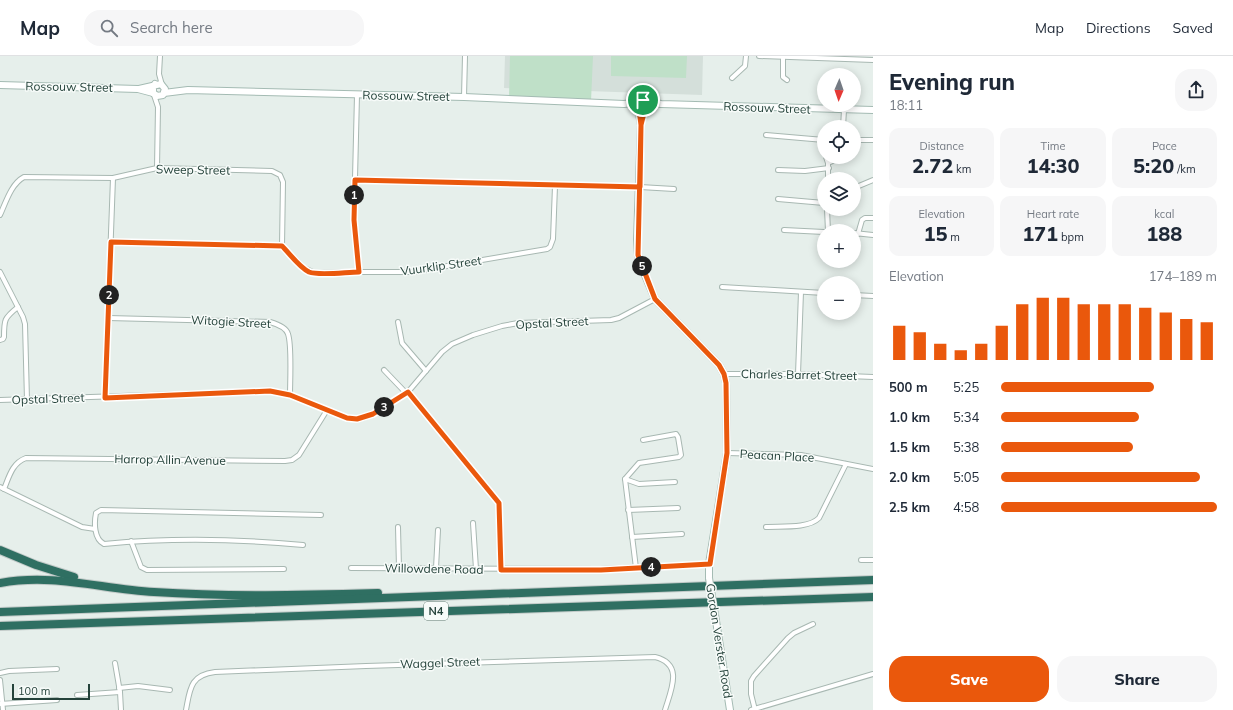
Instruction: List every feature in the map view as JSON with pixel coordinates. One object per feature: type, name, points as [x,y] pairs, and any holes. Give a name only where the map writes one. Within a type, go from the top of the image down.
[{"type":"highway","points":[[0,550],[44,568],[103,586]]},
{"type":"highway","points":[[0,583],[48,579],[151,592],[216,595],[392,593],[481,594]]},
{"type":"highway","name":"N4","points":[[0,612],[873,580]]},
{"type":"highway","name":"N4","points":[[0,626],[873,597]]},
{"type":"main road","points":[[159,83],[163,85],[165,89],[163,94],[158,96],[154,94],[153,87],[155,84],[159,83]]},
{"type":"main road","name":"Rossouw Street","points":[[138,89],[155,84]]},
{"type":"main road","name":"Rossouw Street","points":[[0,85],[138,89],[154,94]]},
{"type":"main road","name":"Rossouw Street","points":[[163,85],[188,90],[464,97],[641,105],[661,104],[817,109]]},
{"type":"main road","name":"Rossouw Street","points":[[163,94],[188,90]]},
{"type":"main road","name":"Gordon Verster Road","points":[[641,105],[640,187],[637,238],[638,255],[655,299],[712,357],[724,374],[727,388],[727,453],[709,578],[730,710]]},
{"type":"main road","name":"Rossouw Street","points":[[861,110],[873,110]]},
{"type":"street","points":[[155,84],[159,74],[160,56]]},
{"type":"street","points":[[464,97],[465,56]]},
{"type":"street","points":[[732,78],[745,66],[746,56]]},
{"type":"street","points":[[759,56],[859,58],[873,60]]},
{"type":"street","points":[[783,57],[783,77],[787,80]]},
{"type":"street","points":[[159,74],[163,85]]},
{"type":"street","points":[[154,94],[158,107],[157,168]]},
{"type":"street","points":[[158,107],[163,94]]},
{"type":"street","points":[[357,95],[354,225],[359,272]]},
{"type":"street","points":[[766,135],[817,139]]},
{"type":"street","points":[[861,140],[873,140]]},
{"type":"street","points":[[828,164],[829,172]]},
{"type":"street","name":"Sweep Street","points":[[0,215],[14,185],[18,180],[24,177],[113,178],[157,168],[272,171],[277,173],[282,178],[283,182],[282,246]]},
{"type":"street","points":[[778,170],[805,171],[829,168]]},
{"type":"street","points":[[105,398],[113,178]]},
{"type":"street","points":[[355,180],[674,189]]},
{"type":"street","points":[[861,185],[873,180]]},
{"type":"street","name":"Vuurklip Street","points":[[282,246],[309,272],[321,273],[412,272],[547,249],[550,247],[553,238],[555,186]]},
{"type":"street","points":[[778,199],[817,202]]},
{"type":"street","points":[[860,224],[865,218],[873,218]]},
{"type":"street","points":[[784,230],[817,232]]},
{"type":"street","points":[[861,234],[873,235]]},
{"type":"street","points":[[111,242],[282,246]]},
{"type":"street","points":[[0,272],[25,324],[27,400]]},
{"type":"street","points":[[722,287],[817,293]]},
{"type":"street","points":[[798,374],[801,292]]},
{"type":"street","points":[[861,295],[873,296]]},
{"type":"street","name":"Opstal Street","points":[[0,400],[105,398],[270,391],[290,395],[347,418],[357,419],[373,414],[407,393],[442,352],[452,344],[473,335],[502,326],[518,323],[611,320],[619,318],[655,299]]},
{"type":"street","points":[[0,340],[4,337],[5,319],[18,307]]},
{"type":"street","name":"Witogie Street","points":[[108,318],[270,322],[280,325],[288,332],[290,341],[290,395]]},
{"type":"street","points":[[398,322],[402,343],[426,371]]},
{"type":"street","points":[[384,370],[407,393],[499,503],[501,570]]},
{"type":"street","name":"Charles Barret Street","points":[[724,374],[798,374],[873,377]]},
{"type":"street","name":"Harrop Allin Avenue","points":[[2,488],[12,468],[21,460],[26,458],[292,460],[299,455],[327,410]]},
{"type":"street","points":[[636,568],[625,479],[638,463],[679,457],[681,455],[678,437],[676,434],[643,440]]},
{"type":"street","name":"Peacan Place","points":[[727,453],[801,455],[873,469]]},
{"type":"street","points":[[766,527],[806,525],[815,522],[819,518],[846,464]]},
{"type":"street","points":[[625,479],[633,483],[647,485],[675,482]]},
{"type":"street","points":[[2,488],[82,527],[95,529]]},
{"type":"street","points":[[628,510],[678,508]]},
{"type":"street","points":[[303,545],[237,541],[166,540],[131,541],[104,544],[100,542],[95,529],[96,513],[101,510],[321,515]]},
{"type":"street","points":[[472,524],[476,569]]},
{"type":"street","points":[[398,527],[399,568]]},
{"type":"street","points":[[436,568],[438,530]]},
{"type":"street","points":[[632,536],[682,534]]},
{"type":"street","points":[[131,541],[141,567],[146,570],[284,569]]},
{"type":"street","points":[[861,560],[873,560]]},
{"type":"street","name":"Willowdene Road","points":[[351,568],[601,570],[710,564]]},
{"type":"street","points":[[813,624],[794,633],[788,638],[754,676],[750,685],[754,710],[873,674]]},
{"type":"street","name":"Waggel Street","points":[[186,710],[194,681],[201,675],[215,672],[655,657],[668,662],[673,672],[665,710]]},
{"type":"street","points":[[115,663],[121,710]]},
{"type":"street","points":[[0,673],[9,671],[57,668]]},
{"type":"street","points":[[0,680],[1,704],[3,710]]},
{"type":"street","points":[[77,695],[138,686],[170,690]]},
{"type":"street","points":[[1,704],[57,700]]},
{"type":"shaded area","points":[[505,56],[703,56],[702,95],[504,88]]},
{"type":"green space","points":[[510,56],[593,56],[591,101],[509,98]]},
{"type":"green space","points":[[611,56],[687,56],[686,78],[611,76]]},
{"type":"route","points":[[643,100],[639,101],[637,104],[641,125],[640,156],[640,187],[637,238],[638,255],[655,299],[719,365],[724,374],[727,388],[727,453],[710,564],[601,570],[501,570],[499,503],[408,392],[373,414],[357,419],[347,418],[290,395],[270,391],[105,398],[111,242],[282,246],[309,272],[359,272],[354,230],[355,180],[640,187],[641,125],[644,108],[646,106],[643,100]]}]
